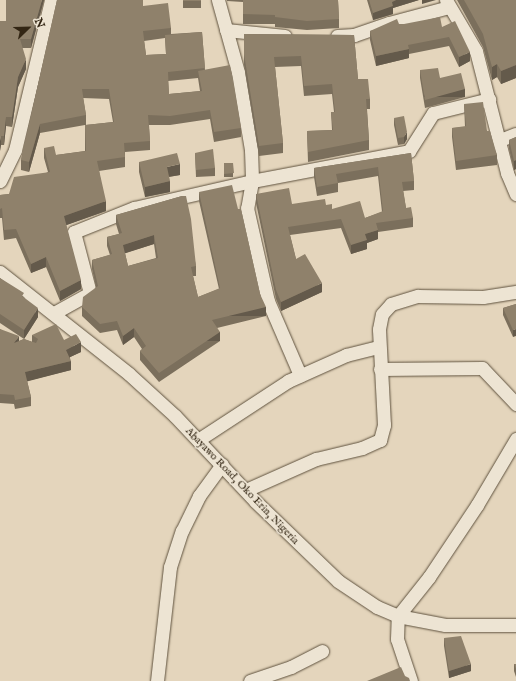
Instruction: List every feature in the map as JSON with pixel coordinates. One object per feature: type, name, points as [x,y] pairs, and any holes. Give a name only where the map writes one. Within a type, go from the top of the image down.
[{"type":"street","points":[[0,181],[15,150],[51,0]]},
{"type":"street","points":[[218,0],[238,72],[251,150],[252,181],[247,208],[268,301],[300,376]]},
{"type":"street","points":[[322,37],[354,35],[448,4],[476,51],[507,172],[516,194]]},
{"type":"street","points":[[226,30],[299,38]]},
{"type":"street","points":[[54,314],[90,293],[74,232],[134,208],[252,181],[409,151],[433,113],[489,99]]},
{"type":"street","points":[[500,140],[516,134]]},
{"type":"street","name":"Abayawo Road, Oko Erin, Nigeria","points":[[0,272],[129,374],[198,440],[338,581],[377,607],[398,616],[445,625],[516,625]]},
{"type":"street","points":[[246,490],[316,459],[362,448],[380,440],[384,425],[378,347],[382,314],[391,304],[418,296],[483,298],[516,292]]},
{"type":"street","points":[[198,440],[300,376],[346,356],[378,347]]},
{"type":"street","points":[[380,369],[482,368],[516,404]]},
{"type":"street","points":[[411,681],[397,639],[398,616],[429,577],[477,506],[516,438]]},
{"type":"street","points":[[157,681],[170,567],[182,531],[199,496],[222,464]]},
{"type":"street","points":[[250,681],[291,667],[322,651]]},
{"type":"building","points":[[6,0],[42,0],[31,39],[20,39],[26,59],[18,77],[12,117],[6,117],[4,136],[1,136],[0,141],[0,21],[6,21]]},
{"type":"building","points":[[57,0],[143,0],[143,6],[168,3],[171,28],[143,31],[146,55],[166,54],[165,35],[202,32],[205,68],[168,72],[169,94],[202,91],[198,71],[230,65],[241,128],[214,132],[210,110],[170,116],[148,115],[150,141],[124,143],[125,157],[97,161],[106,201],[64,216],[81,280],[60,291],[46,257],[31,264],[16,229],[4,230],[2,208],[0,209],[0,195],[9,194],[14,177],[50,172],[44,148],[54,146],[56,155],[86,151],[85,125],[114,122],[109,89],[82,89],[86,115],[40,124],[29,162],[21,160]]},
{"type":"building","points":[[201,0],[201,1],[183,1]]},
{"type":"building","points":[[243,0],[338,0],[339,19],[307,21],[275,17],[275,15],[243,14]]},
{"type":"building","points":[[369,0],[396,0],[392,2],[393,6],[373,13]]},
{"type":"building","points":[[464,0],[516,0],[516,65],[501,71],[497,64],[492,67],[483,34]]},
{"type":"building","points":[[440,17],[442,27],[455,21],[470,52],[459,57],[449,37],[408,45],[409,49],[376,56],[370,31],[397,19],[399,24],[404,24]]},
{"type":"building","points":[[244,34],[354,35],[358,79],[368,79],[370,99],[366,99],[369,140],[308,152],[307,131],[333,130],[331,112],[335,112],[332,84],[304,86],[301,56],[274,57],[283,143],[259,146],[244,54]]},
{"type":"building","points":[[438,68],[440,78],[461,73],[465,89],[425,100],[420,70]]},
{"type":"building","points":[[483,102],[487,131],[490,131],[497,155],[456,161],[452,128],[466,126],[464,104]]},
{"type":"building","points":[[404,116],[407,132],[404,137],[398,138],[394,118]]},
{"type":"building","points":[[516,137],[516,160],[514,161],[509,140]]},
{"type":"building","points":[[213,149],[215,168],[196,170],[195,153]]},
{"type":"building","points":[[177,153],[180,164],[167,167],[170,181],[145,187],[139,162]]},
{"type":"building","points":[[411,153],[414,181],[402,182],[406,208],[411,207],[413,218],[376,223],[378,230],[365,234],[367,240],[351,245],[341,219],[288,227],[296,259],[305,254],[322,283],[281,302],[276,290],[256,194],[289,188],[292,204],[325,199],[326,205],[332,204],[332,209],[360,201],[365,218],[383,211],[378,167],[336,174],[338,183],[317,187],[314,168]]},
{"type":"building","points":[[224,163],[233,163],[234,173],[224,174]]},
{"type":"building","points":[[232,185],[238,209],[241,209],[260,294],[266,307],[212,320],[220,332],[159,373],[140,351],[146,346],[134,328],[123,336],[117,321],[100,324],[82,307],[83,297],[98,286],[92,260],[112,254],[107,237],[122,233],[116,215],[182,196],[186,196],[191,219],[196,266],[191,267],[198,297],[220,288],[199,192]],"holes":[[[154,235],[158,258],[128,266],[123,245]]]},
{"type":"building","points":[[0,278],[24,293],[22,296],[38,308],[24,330],[0,314]]},
{"type":"building","points":[[516,304],[516,329],[513,330],[503,308]]},
{"type":"building","points":[[56,324],[64,340],[76,334],[81,342],[66,350],[71,361],[25,372],[31,397],[15,400],[14,395],[0,394],[0,329],[19,336],[14,343],[24,339],[36,343],[38,339],[32,335]]},
{"type":"building","points":[[461,636],[471,664],[449,671],[444,638]]},
{"type":"building","points":[[401,667],[405,676],[409,678],[410,681],[367,681]]}]
